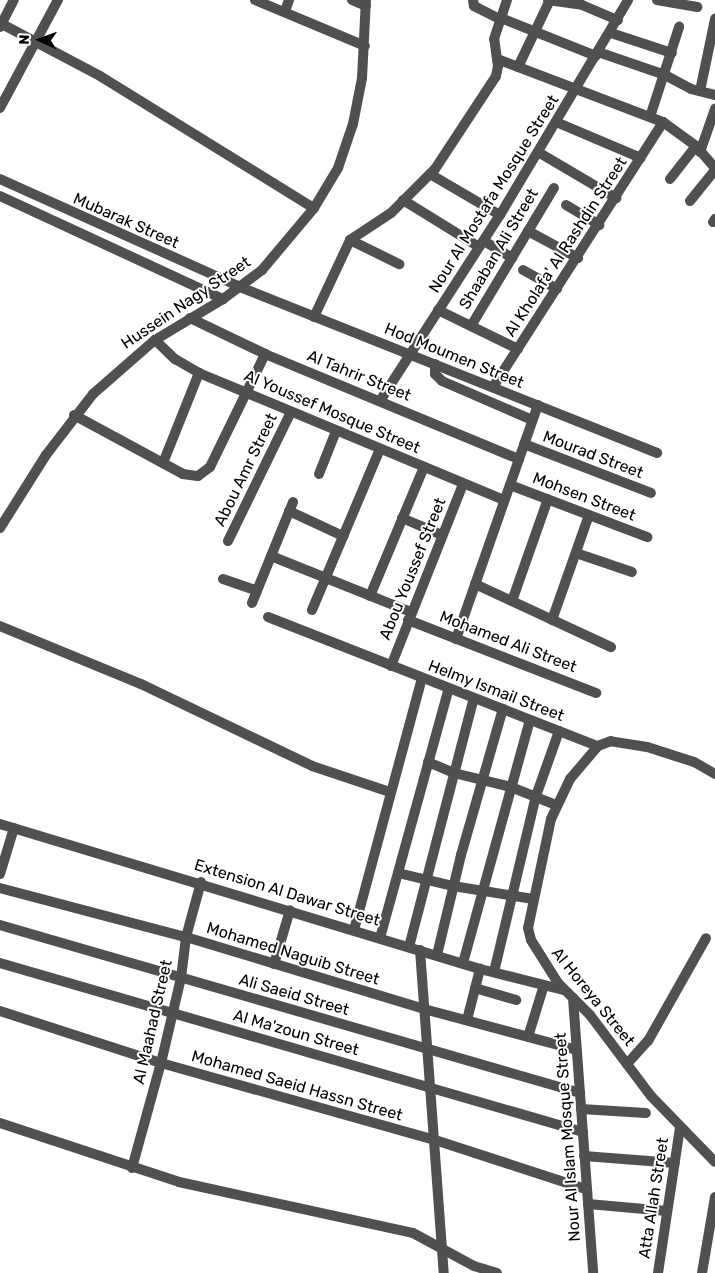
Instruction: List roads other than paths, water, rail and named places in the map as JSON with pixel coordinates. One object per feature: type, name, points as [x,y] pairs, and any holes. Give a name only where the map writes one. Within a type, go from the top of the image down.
[{"type":"street","points":[[14,0],[1,24],[100,76],[314,208]]},
{"type":"street","points":[[0,108],[58,0]]},
{"type":"street","points":[[255,0],[365,46]]},
{"type":"street","points":[[285,11],[289,0]]},
{"type":"street","points":[[352,0],[366,3]]},
{"type":"street","points":[[473,0],[474,6],[500,19],[597,54],[665,75],[700,91],[715,94]]},
{"type":"street","points":[[314,317],[350,240],[385,217],[430,174],[456,140],[496,76],[497,60],[494,39],[507,0]]},
{"type":"street","points":[[518,67],[549,0],[592,5],[618,20]]},
{"type":"street","name":"Nour Al Mostafa Mosque Street","points":[[380,401],[500,215],[611,32],[628,0]]},
{"type":"street","points":[[657,0],[690,4]]},
{"type":"street","name":"Hussein Nagy Street","points":[[0,528],[74,415],[112,374],[155,340],[240,287],[281,250],[314,208],[346,146],[358,101],[365,46],[366,3]]},
{"type":"street","points":[[700,91],[715,19]]},
{"type":"street","points":[[650,117],[679,27]]},
{"type":"street","points":[[611,32],[672,53]]},
{"type":"street","points":[[497,60],[577,88],[663,122],[698,149],[715,169],[690,201]]},
{"type":"street","points":[[670,179],[698,149],[715,109]]},
{"type":"street","points":[[556,122],[641,158]]},
{"type":"street","name":"Al Kholafa' Al Rashdin Street","points":[[493,387],[578,258],[663,122]]},
{"type":"street","points":[[538,152],[616,198]]},
{"type":"street","points":[[430,174],[500,215]]},
{"type":"street","name":"Mubarak Street","points":[[0,179],[68,212],[240,287]]},
{"type":"street","name":"Shaaban Ali Street","points":[[471,326],[554,188]]},
{"type":"street","name":"Mubarak Street","points":[[0,196],[61,226],[223,299]]},
{"type":"street","points":[[403,200],[481,244],[512,258]]},
{"type":"street","points":[[566,205],[599,225]]},
{"type":"street","points":[[61,226],[68,212]]},
{"type":"street","points":[[528,231],[578,258]]},
{"type":"street","points":[[350,240],[399,264]]},
{"type":"street","points":[[523,270],[557,289]]},
{"type":"street","name":"Hod Moumen Street","points":[[240,287],[657,453]]},
{"type":"street","points":[[438,310],[518,349]]},
{"type":"street","name":"Al Tahrir Street","points":[[190,318],[265,354],[519,458]]},
{"type":"street","name":"Al Youssef Mosque Street","points":[[155,340],[176,359],[199,373],[504,500]]},
{"type":"street","points":[[74,415],[191,476],[205,472],[265,354]]},
{"type":"street","points":[[434,364],[435,374],[442,381],[532,420]]},
{"type":"street","points":[[163,463],[199,373]]},
{"type":"street","points":[[456,639],[538,405]]},
{"type":"street","name":"Abou Amr Street","points":[[228,541],[291,412]]},
{"type":"street","points":[[319,474],[336,431]]},
{"type":"street","name":"Mourad Street","points":[[524,444],[651,493]]},
{"type":"street","points":[[312,610],[380,449]]},
{"type":"street","points":[[370,596],[424,467]]},
{"type":"street","name":"Abou Youssef Street","points":[[391,666],[463,484]]},
{"type":"street","name":"Mohsen Street","points":[[510,485],[647,537]]},
{"type":"street","points":[[512,601],[548,499]]},
{"type":"street","points":[[252,603],[291,507],[343,536]]},
{"type":"street","points":[[552,620],[589,515]]},
{"type":"street","points":[[402,518],[442,535]]},
{"type":"street","points":[[576,553],[632,572]]},
{"type":"street","name":"Mohamed Ali Street","points":[[270,556],[370,596],[456,639],[596,692]]},
{"type":"street","points":[[223,580],[257,591]]},
{"type":"street","points":[[475,584],[611,647]]},
{"type":"street","name":"Helmy Ismail Street","points":[[268,617],[598,746],[611,741],[647,747],[694,762],[715,774]]},
{"type":"street","points":[[0,626],[141,684],[312,766],[390,792]]},
{"type":"street","points":[[354,930],[422,678]]},
{"type":"street","points":[[380,938],[449,688]]},
{"type":"street","points":[[409,946],[474,698]]},
{"type":"street","points":[[437,955],[453,886],[503,709]]},
{"type":"street","points":[[463,963],[530,720]]},
{"type":"street","points":[[494,972],[536,796],[559,731]]},
{"type":"street","name":"Al Horeya Street","points":[[598,746],[570,779],[556,805],[547,833],[528,928],[531,940],[565,990],[590,1015],[627,1064],[680,1128],[715,1162]]},
{"type":"street","points":[[428,762],[454,773],[511,787],[556,805]]},
{"type":"street","name":"Extension Al Dawar Street","points":[[0,824],[201,882],[480,968],[565,990]]},
{"type":"street","points":[[0,874],[14,828]]},
{"type":"street","points":[[398,873],[453,886],[534,899]]},
{"type":"street","name":"Al Maahad Street","points":[[132,1168],[161,1063],[181,978],[186,937],[201,882]]},
{"type":"street","name":"Mohamed Naguib Street","points":[[0,888],[186,937],[424,1009],[577,1050]]},
{"type":"street","points":[[274,964],[290,910]]},
{"type":"street","name":"Ali Saeid Street","points":[[0,925],[580,1094]]},
{"type":"street","points":[[627,1064],[648,1041],[706,938]]},
{"type":"street","points":[[420,950],[444,1247],[444,1273]]},
{"type":"street","name":"Al Ma'zoun Street","points":[[0,963],[583,1132]]},
{"type":"street","points":[[467,1020],[480,968]]},
{"type":"street","points":[[528,1037],[544,985]]},
{"type":"street","points":[[475,988],[516,1000]]},
{"type":"street","name":"Nour Al Islam Mosque Street","points":[[573,998],[593,1273]]},
{"type":"street","name":"Mohamed Saeid Hassn Street","points":[[0,1011],[161,1063],[435,1140],[586,1189]]},
{"type":"street","points":[[581,1109],[646,1113]]},
{"type":"street","points":[[0,1123],[179,1182],[413,1233],[444,1247],[474,1266],[497,1273]]},
{"type":"street","name":"Atta Allah Street","points":[[658,1273],[680,1128]]},
{"type":"street","points":[[584,1156],[675,1163]]},
{"type":"street","points":[[702,1273],[715,1197]]},
{"type":"street","points":[[588,1204],[668,1211]]}]
